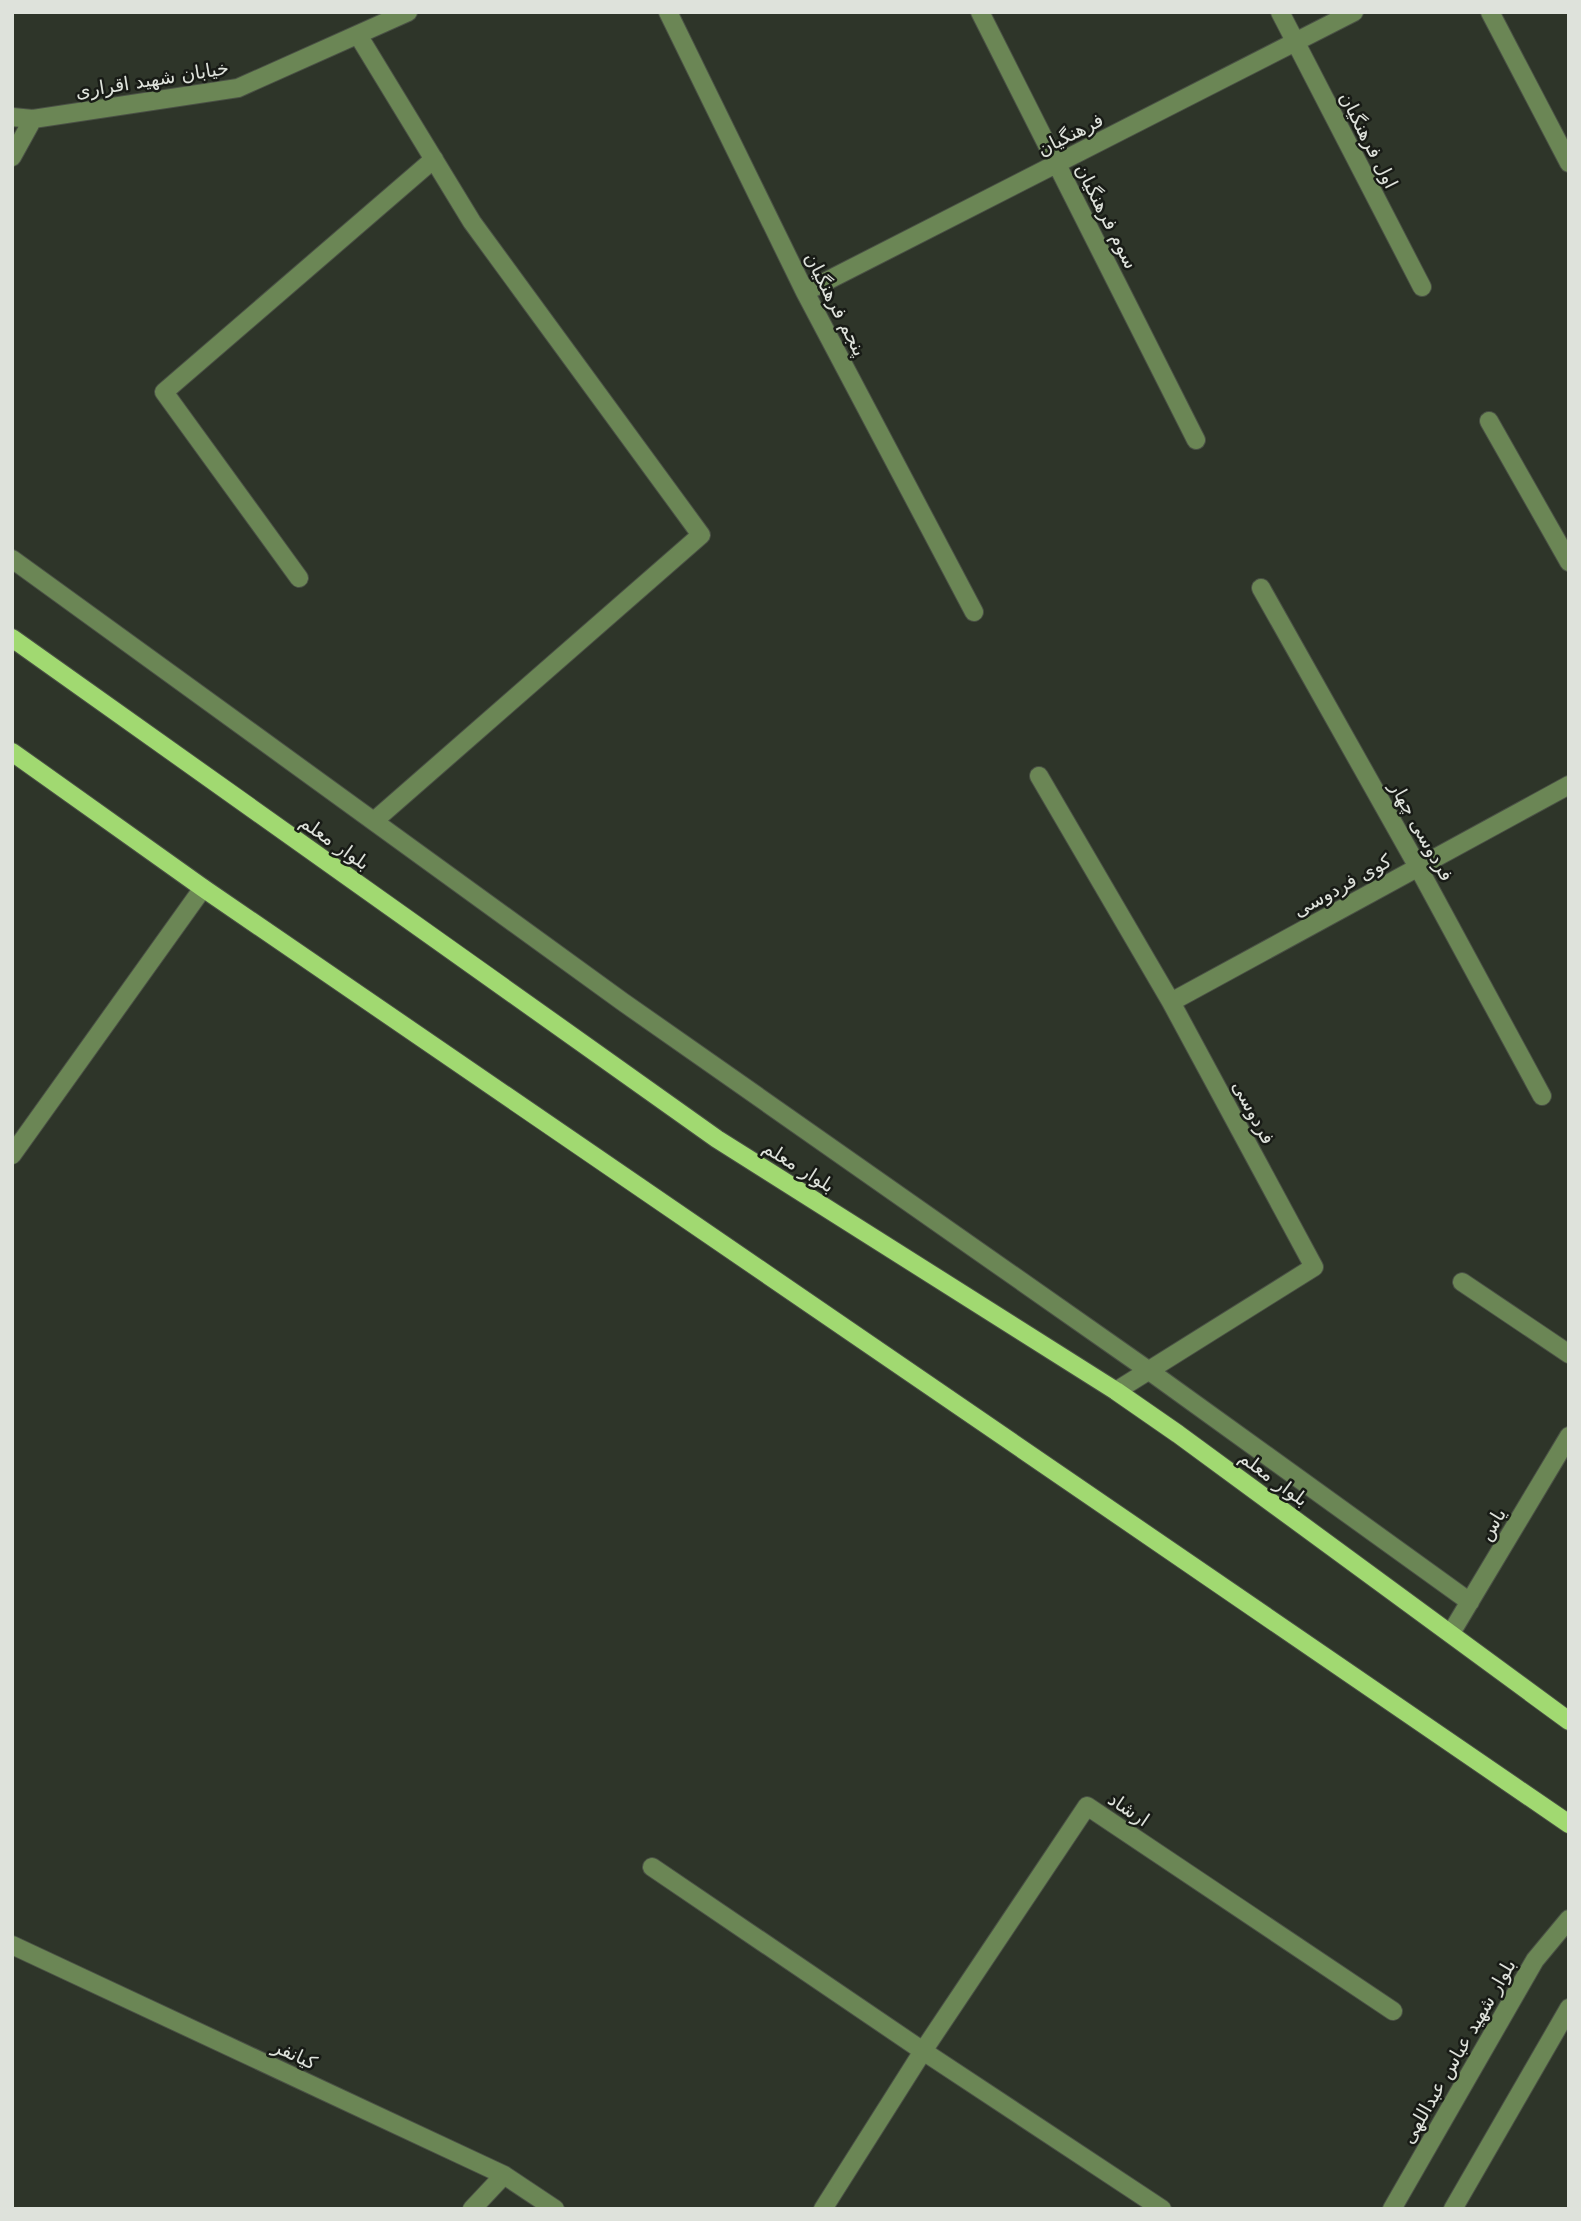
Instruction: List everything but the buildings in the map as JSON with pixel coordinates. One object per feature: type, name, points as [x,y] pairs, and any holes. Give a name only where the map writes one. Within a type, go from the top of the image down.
[{"type":"main road","name":"بلوار معلم","points":[[12,638],[717,1139],[1116,1391],[1569,1721]]},
{"type":"main road","points":[[12,752],[203,888],[1569,1824]]},
{"type":"street","name":"خیابان شهید اقراری","points":[[12,117],[33,119],[239,88],[408,12]]},
{"type":"street","name":"پنجم فرهنگیان","points":[[668,12],[805,292],[974,612]]},
{"type":"street","name":"سوم فرهنگیان","points":[[980,12],[1195,440]]},
{"type":"street","name":"اول فرهنگیان","points":[[1280,12],[1422,287]]},
{"type":"street","name":"فرهنگیان","points":[[805,292],[1354,12]]},
{"type":"street","points":[[1490,12],[1569,163]]},
{"type":"street","points":[[358,35],[472,222],[701,535],[374,821]]},
{"type":"street","points":[[12,157],[33,119]]},
{"type":"street","points":[[299,578],[164,393],[434,159]]},
{"type":"street","points":[[1489,421],[1569,562]]},
{"type":"street","points":[[12,559],[623,1002],[1148,1370],[1470,1602]]},
{"type":"street","name":"فردوسی چهار","points":[[1261,588],[1419,867],[1542,1096]]},
{"type":"street","name":"فردوسی","points":[[1039,776],[1171,1003],[1314,1267],[1116,1391]]},
{"type":"street","name":"کوی فردوسی","points":[[1171,1003],[1569,785]]},
{"type":"street","points":[[12,1155],[203,888]]},
{"type":"street","points":[[1462,1282],[1569,1354]]},
{"type":"street","name":"یاس","points":[[1451,1633],[1569,1436]]},
{"type":"street","name":"ارشاد","points":[[823,2209],[923,2051],[1087,1805],[1393,2011]]},
{"type":"street","points":[[652,1867],[1162,2209]]},
{"type":"street","name":"بلوار شهید عباس عبداللهی","points":[[1392,2209],[1535,1960],[1569,1919]]},
{"type":"street","name":"کیانفر","points":[[12,1945],[504,2175],[555,2209]]},
{"type":"street","points":[[1453,2209],[1569,2008]]},
{"type":"street","points":[[472,2209],[504,2175]]}]
